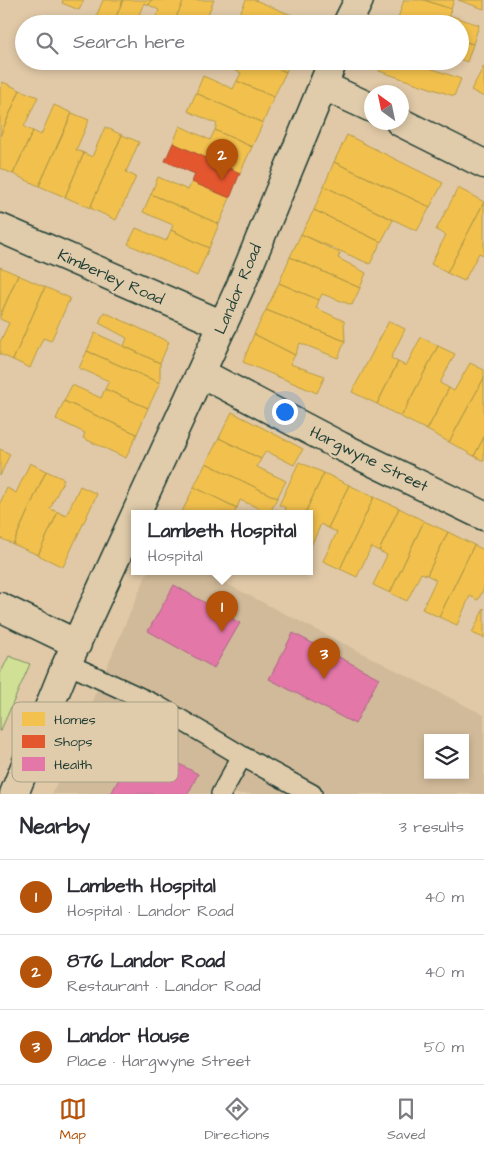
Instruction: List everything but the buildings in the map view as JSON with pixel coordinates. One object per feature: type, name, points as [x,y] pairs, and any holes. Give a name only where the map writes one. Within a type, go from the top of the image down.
[{"type":"street","points":[[328,73],[364,102]]},
{"type":"street","name":"Landor Road","points":[[136,510],[223,325],[328,73]]},
{"type":"street","points":[[409,126],[484,164]]},
{"type":"street","name":"Kimberley Road","points":[[0,228],[223,325]]},
{"type":"street","name":"Hargwyne Street","points":[[201,373],[340,446],[484,516]]},
{"type":"street","name":"Landor Road","points":[[52,702],[131,520]]},
{"type":"street","points":[[0,608],[72,654]]},
{"type":"street","name":"Landor Road","points":[[14,794],[19,782]]},
{"type":"lane","points":[[72,654],[153,702]]},
{"type":"lane","points":[[178,717],[242,756],[312,794]]},
{"type":"lane","points":[[221,794],[242,756]]},
{"type":"shaded area","points":[[146,575],[209,575],[484,715],[484,794],[52,794],[57,782],[178,782],[178,702],[92,702]]},
{"type":"green space","points":[[9,656],[30,664],[0,732],[0,674]]},
{"type":"place","name":"876 Landor Road","points":[[222,180]]},
{"type":"place","name":"Lambeth Hospital","points":[[222,632]]},
{"type":"place","name":"Landor House","points":[[324,679]]}]
